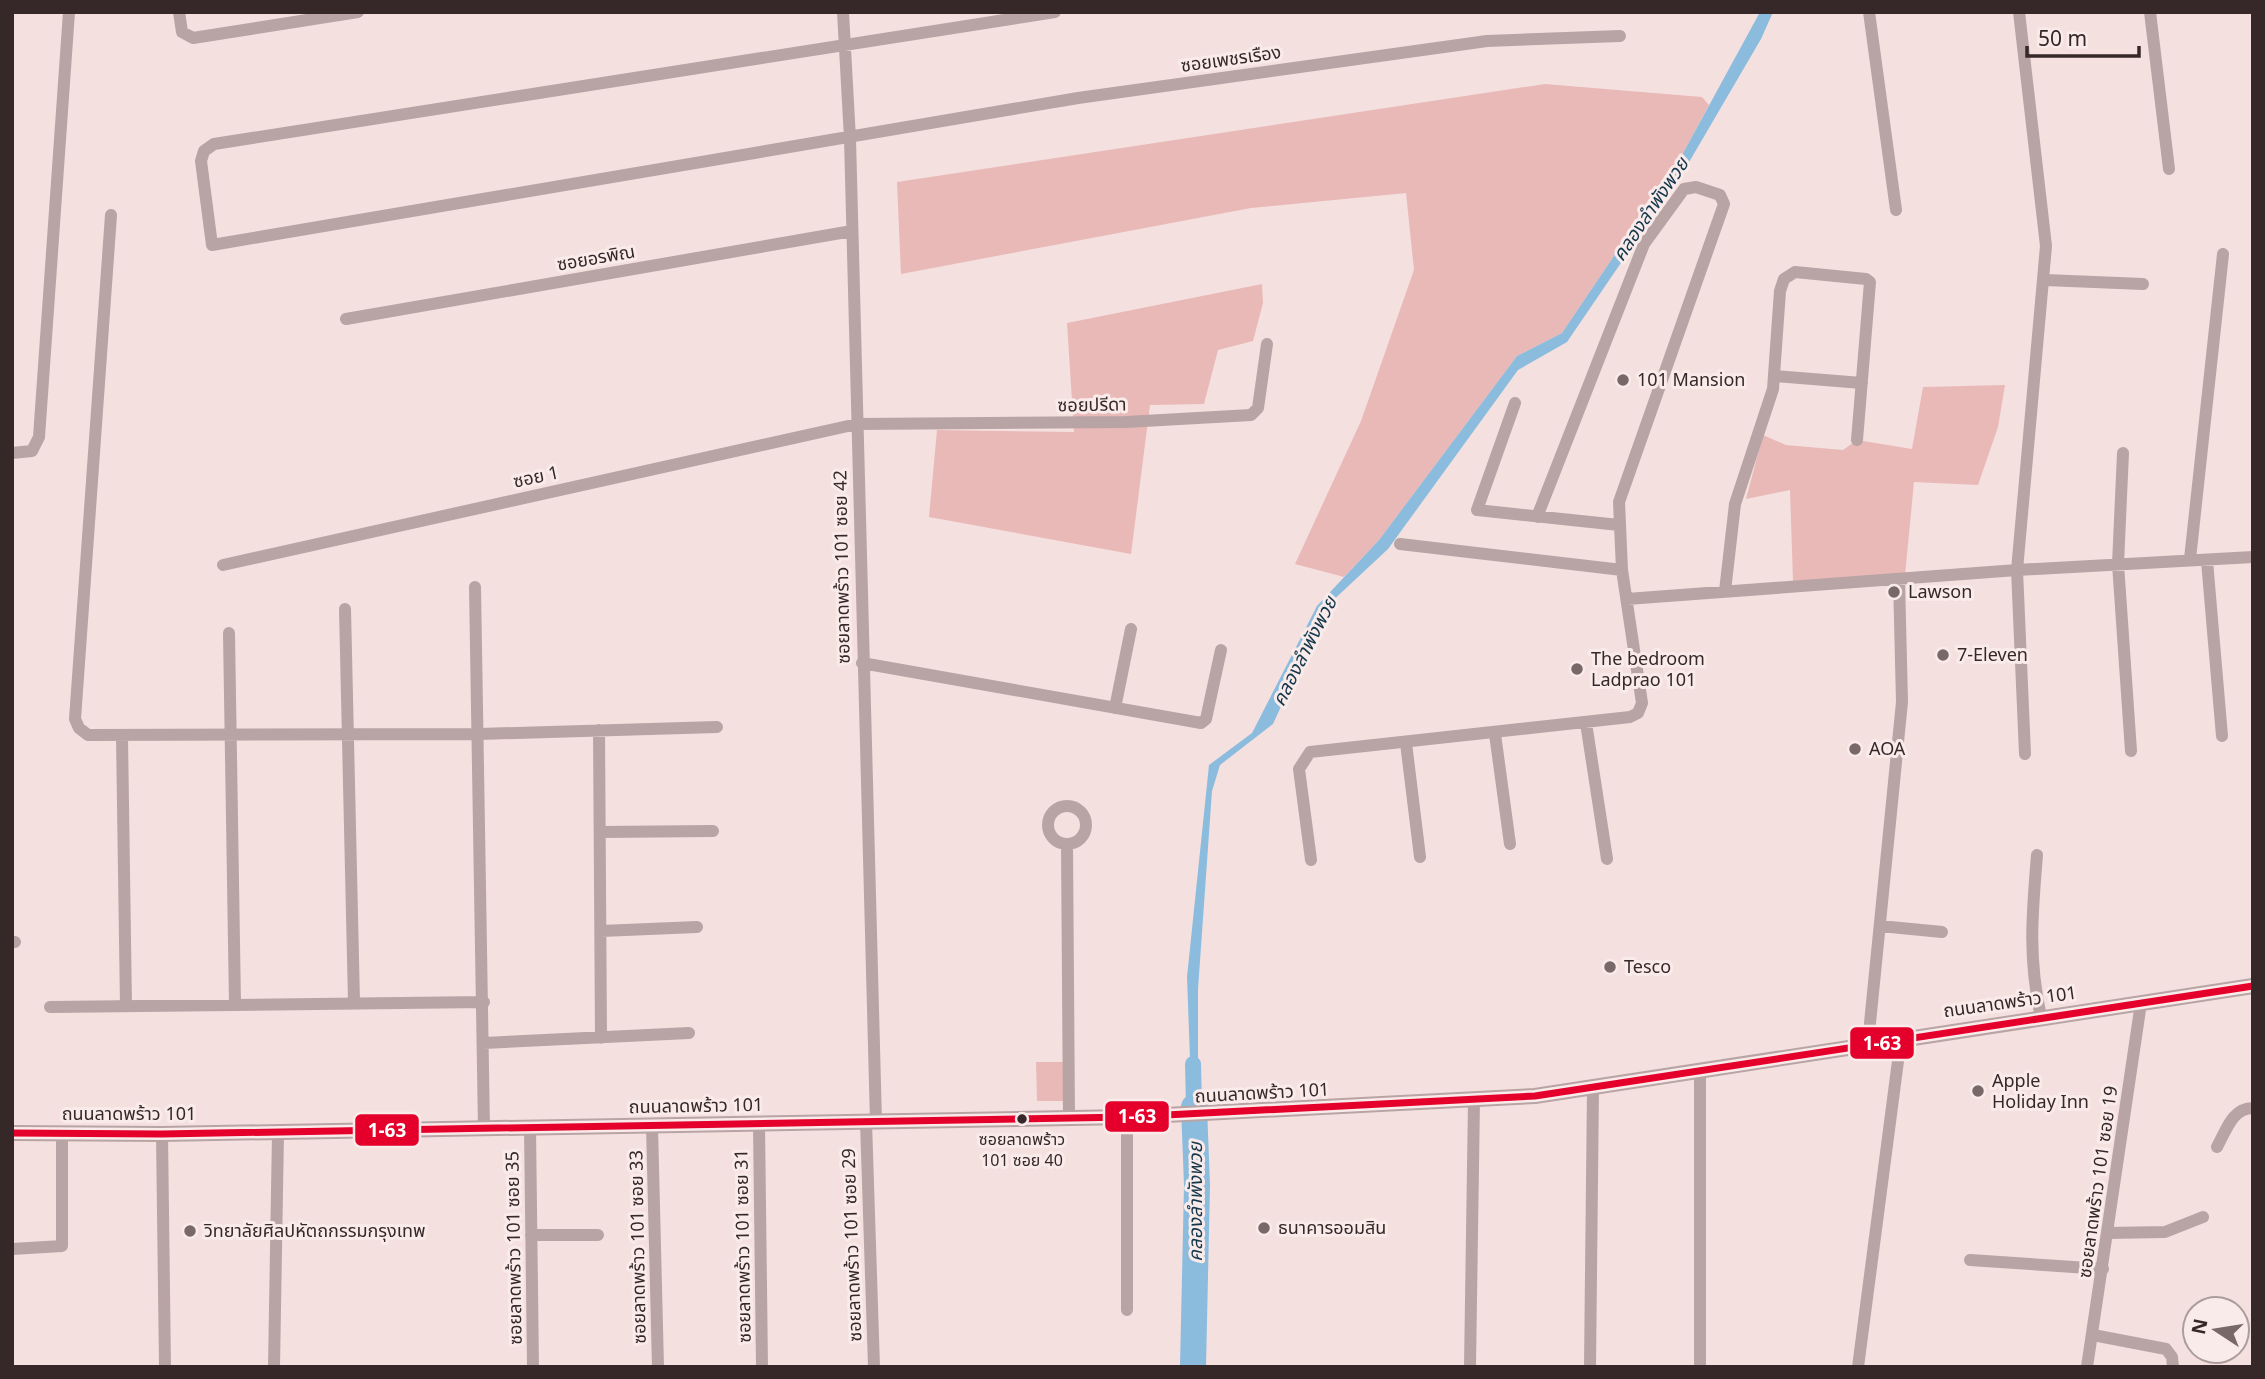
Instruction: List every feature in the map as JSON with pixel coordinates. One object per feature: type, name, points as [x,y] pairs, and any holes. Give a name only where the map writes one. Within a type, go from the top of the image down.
[{"type":"street","points":[[12,453],[32,451],[39,437],[69,12]]},
{"type":"street","points":[[179,12],[182,32],[193,38],[272,19],[358,12]]},
{"type":"street","name":"ซอยลาดพร้าว 101 ซอย 42","points":[[843,12],[850,139],[871,1122]]},
{"type":"street","points":[[846,43],[1055,12]]},
{"type":"street","points":[[1869,12],[1896,209]]},
{"type":"street","points":[[2019,12],[2046,246],[2017,570],[2025,754]]},
{"type":"street","points":[[2150,12],[2169,169]]},
{"type":"street","name":"ซอยเพชรเรือง","points":[[846,43],[214,144],[204,151],[201,161],[212,245],[850,139],[1078,98],[1476,43],[1620,36]]},
{"type":"street","points":[[1311,860],[1299,769],[1302,759],[1310,752],[1630,718],[1638,713],[1642,704],[1622,570],[1619,502],[1724,204],[1720,195],[1696,187],[1684,189],[1644,244],[1537,517]]},
{"type":"street","points":[[111,215],[75,719],[79,728],[88,735],[122,737],[229,733],[480,734],[717,727]]},
{"type":"street","name":"ซอยอรพิณ","points":[[346,319],[852,231]]},
{"type":"street","points":[[2190,559],[2223,254]]},
{"type":"street","points":[[1725,592],[1735,503],[1773,389],[1780,291],[1784,279],[1795,272],[1866,279],[1870,282],[1857,440]]},
{"type":"street","points":[[2045,280],[2143,284]]},
{"type":"street","name":"ซอยปรีดา","points":[[857,424],[1126,422],[1251,415],[1258,408],[1267,344]]},
{"type":"street","points":[[1774,376],[1862,383]]},
{"type":"street","points":[[1515,403],[1477,510],[1619,525]]},
{"type":"street","name":"ซอย 1","points":[[223,565],[857,424]]},
{"type":"street","points":[[2123,453],[2118,564],[2131,751]]},
{"type":"street","points":[[1400,544],[1622,570]]},
{"type":"street","points":[[1627,599],[2017,570],[2253,557]]},
{"type":"street","points":[[2207,561],[2222,736]]},
{"type":"street","points":[[1868,1043],[1902,702],[1899,580]]},
{"type":"street","points":[[475,587],[480,734],[484,1129]]},
{"type":"street","points":[[345,609],[350,732],[354,1002]]},
{"type":"street","points":[[1115,708],[1131,629]]},
{"type":"street","points":[[229,633],[235,1004]]},
{"type":"street","points":[[862,663],[1204,722],[1221,650]]},
{"type":"street","points":[[1586,723],[1607,859]]},
{"type":"street","points":[[599,730],[601,1038]]},
{"type":"street","points":[[1495,734],[1510,844]]},
{"type":"street","points":[[122,737],[126,1006]]},
{"type":"street","points":[[1406,743],[1420,857]]},
{"type":"street","points":[[600,832],[713,831]]},
{"type":"street","points":[[1067,845],[1069,1119]]},
{"type":"street","points":[[2037,855],[2031,942],[2032,975],[2041,1017]]},
{"type":"street","points":[[1880,926],[1942,932]]},
{"type":"street","points":[[601,932],[697,927]]},
{"type":"street","name":"ถนนลาดพร้าว 101","points":[[12,1133],[162,1134],[1128,1118],[1474,1101],[1593,1087],[2253,986]]},
{"type":"street","points":[[50,1007],[484,1002]]},
{"type":"street","name":"ซอยลาดพร้าว 101 ซอย 19","points":[[2087,1367],[2141,1003]]},
{"type":"street","points":[[484,1042],[689,1033]]},
{"type":"street","points":[[1858,1367],[1901,1038]]},
{"type":"street","points":[[1700,1070],[1700,1367]]},
{"type":"street","points":[[1590,1367],[1593,1087]]},
{"type":"street","points":[[1470,1367],[1474,1101]]},
{"type":"street","points":[[2217,1147],[2235,1114],[2242,1108],[2253,1108]]},
{"type":"street","points":[[1127,1310],[1128,1118]]},
{"type":"street","name":"ซอยลาดพร้าว 101 ซอย 29","points":[[871,1122],[874,1367]]},
{"type":"street","name":"ซอยลาดพร้าว 101 ซอย 31","points":[[759,1124],[762,1367]]},
{"type":"street","name":"ซอยลาดพร้าว 101 ซอย 33","points":[[652,1126],[658,1367]]},
{"type":"street","name":"ซอยลาดพร้าว 101 ซอย 35","points":[[530,1128],[533,1367]]},
{"type":"street","points":[[274,1367],[278,1132]]},
{"type":"street","points":[[12,1248],[55,1249],[62,1246],[62,1134]]},
{"type":"street","points":[[162,1134],[165,1367]]},
{"type":"street","points":[[2108,1233],[2165,1232],[2203,1217]]},
{"type":"street","points":[[531,1235],[598,1235]]},
{"type":"street","points":[[1970,1261],[2103,1269]]},
{"type":"street","points":[[2093,1335],[2166,1349],[2172,1357],[2173,1367]]},
{"type":"shaded area","points":[[1545,84],[1702,97],[1709,105],[1682,155],[1562,333],[1517,356],[1379,540],[1344,577],[1295,564],[1361,421],[1414,270],[1406,193],[1251,208],[901,274],[897,182]]},
{"type":"shaded area","points":[[1262,284],[1263,303],[1253,341],[1218,350],[1204,404],[1150,405],[1131,554],[929,517],[937,430],[1074,432],[1067,323]]},
{"type":"shaded area","points":[[2005,385],[1998,427],[1978,485],[1914,482],[1905,575],[1793,581],[1790,490],[1746,499],[1763,435],[1786,445],[1843,450],[1857,440],[1912,449],[1923,387]]},
{"type":"shaded area","points":[[1036,1062],[1063,1062],[1063,1101],[1037,1101]]},
{"type":"water","points":[[1760,12],[1773,12],[1761,39],[1685,169],[1567,342],[1518,370],[1388,549],[1327,606],[1273,724],[1220,765],[1212,791],[1198,989],[1198,1086],[1191,1086],[1187,977],[1209,765],[1252,733],[1317,606],[1379,540],[1517,356],[1562,333],[1682,155]]},
{"type":"waterway","name":"คลองลำพังพวย","points":[[1193,1064],[1194,1107]]},
{"type":"waterway","name":"คลองลำพังพวย","points":[[1193,1367],[1197,1185],[1194,1107]]},
{"type":"transit line","name":"1-63","points":[[12,1133],[162,1134],[1127,1117],[1535,1096],[2253,986]]},
{"type":"place","name":"101 Mansion","points":[[1623,380]]},
{"type":"place","name":"Lawson","points":[[1894,592]]},
{"type":"place","name":"7-Eleven","points":[[1943,655]]},
{"type":"place","name":"The bedroom Ladprao 101","points":[[1577,669]]},
{"type":"place","name":"AOA","points":[[1855,749]]},
{"type":"place","name":"Tesco","points":[[1610,967]]},
{"type":"place","name":"Apple Holiday Inn","points":[[1978,1091]]},
{"type":"place","name":"ซอยลาดพร้าว 101 ซอย 40","points":[[1022,1119]]},
{"type":"place","name":"ธนาคารออมสิน","points":[[1264,1228]]},
{"type":"place","name":"วิทยาลัยศิลปหัตถกรรมกรุงเทพ","points":[[190,1231]]}]
